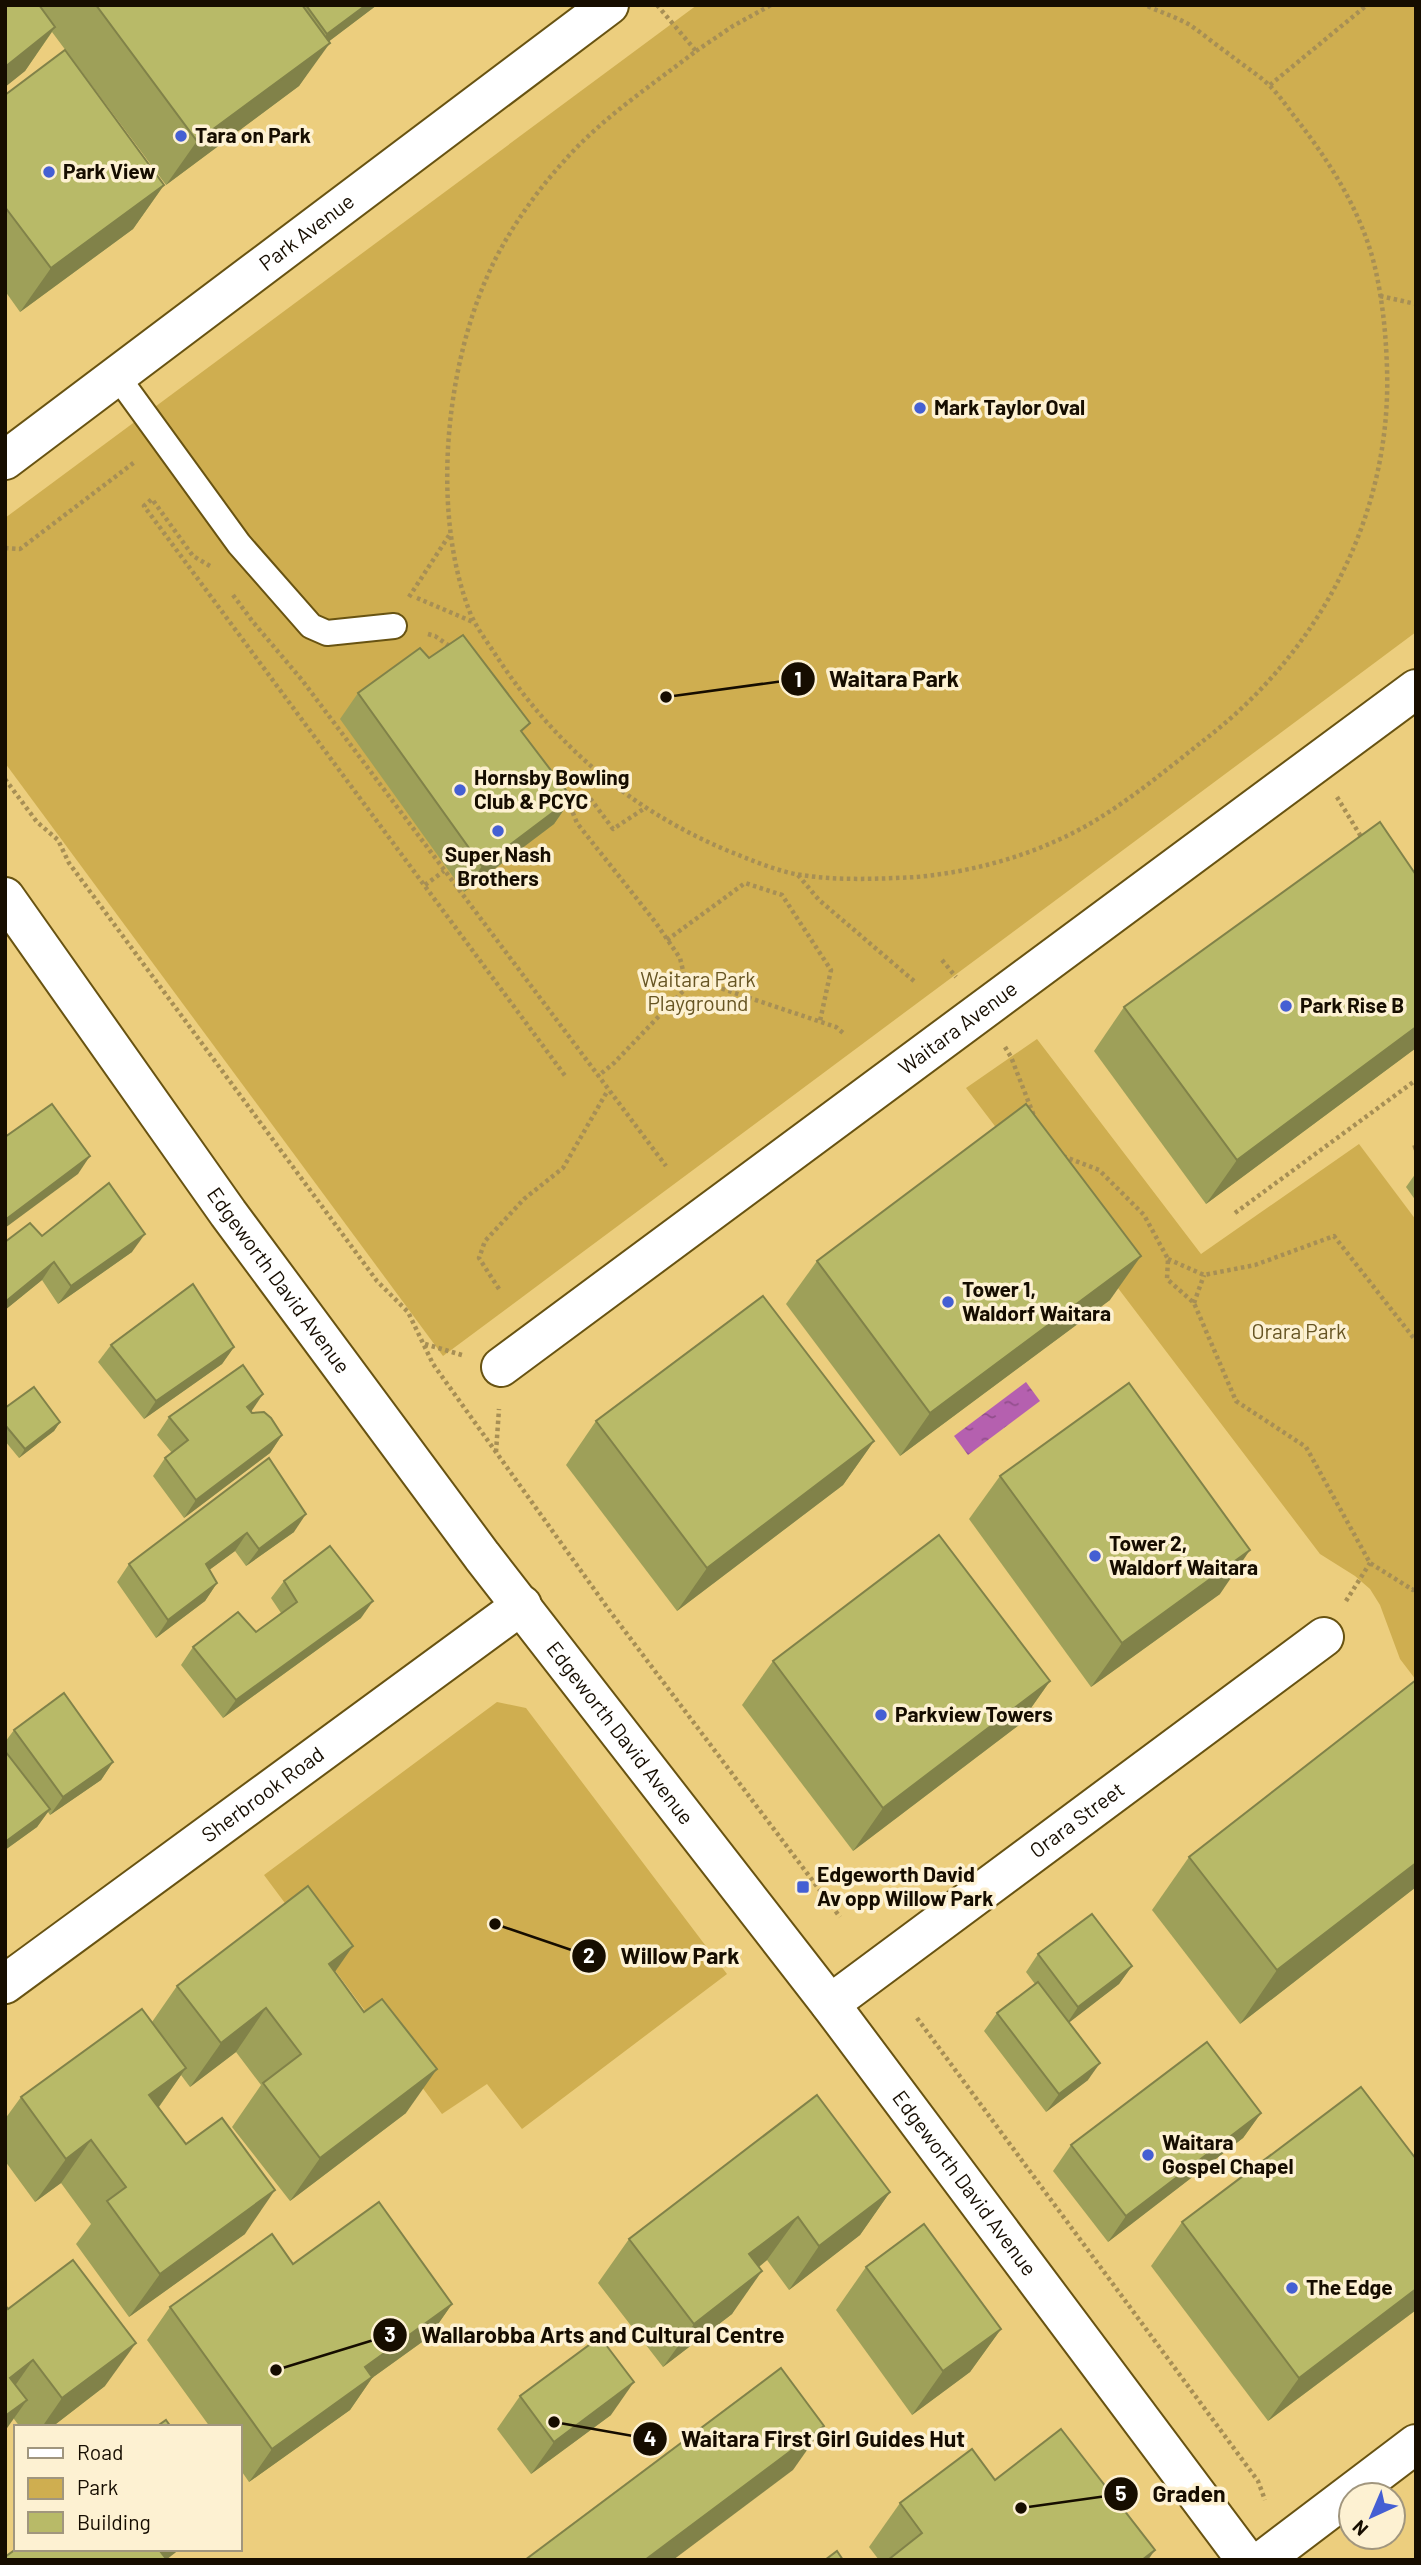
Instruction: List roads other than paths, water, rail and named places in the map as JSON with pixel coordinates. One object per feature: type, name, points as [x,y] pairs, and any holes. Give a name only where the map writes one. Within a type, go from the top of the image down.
[{"type":"main road","name":"Park Avenue","points":[[5,460],[609,5]]},
{"type":"main road","name":"Waitara Avenue","points":[[501,1367],[1416,689]]},
{"type":"main road","name":"Edgeworth David Avenue","points":[[5,897],[228,1213],[482,1556],[830,2004],[1246,2560]]},
{"type":"main road","name":"Sherbrook Road","points":[[5,1984],[522,1605]]},
{"type":"main road","name":"Orara Street","points":[[830,2004],[1324,1637]]},
{"type":"main road","points":[[1263,2560],[1416,2444]]},
{"type":"lane","points":[[117,376],[239,544],[311,625],[327,633],[394,626]]},
{"type":"water","points":[[1026,1382],[1040,1401],[968,1455],[954,1436]]},
{"type":"place","name":"Tara on Park","points":[[181,136]]},
{"type":"place","name":"Park View","points":[[49,172]]},
{"type":"place","name":"Mark Taylor Oval","points":[[920,408]]},
{"type":"place","name":"Waitara Park","points":[[666,697]]},
{"type":"place","name":"Hornsby Bowling Club & PCYC","points":[[460,790]]},
{"type":"place","name":"Super Nash Brothers","points":[[498,831]]},
{"type":"place","name":"Park Rise B","points":[[1286,1006]]},
{"type":"place","name":"Tower 1, Waldorf Waitara","points":[[948,1302]]},
{"type":"place","name":"Tower 2, Waldorf Waitara","points":[[1095,1556]]},
{"type":"place","name":"Parkview Towers","points":[[881,1715]]},
{"type":"place","name":"Edgeworth David Av opp Willow Park","points":[[803,1887]]},
{"type":"place","name":"Willow Park","points":[[495,1924]]},
{"type":"place","name":"Waitara Gospel Chapel","points":[[1148,2155]]},
{"type":"place","name":"The Edge","points":[[1292,2288]]},
{"type":"place","name":"Wallarobba Arts and Cultural Centre","points":[[276,2370]]},
{"type":"place","name":"Waitara First Girl Guides Hut","points":[[554,2422]]},
{"type":"place","name":"Graden","points":[[1021,2508]]},
{"type":"park label","name":"Waitara Park Playground","points":[[698,992]]},
{"type":"park label","name":"Orara Park","points":[[1299,1332]]}]
